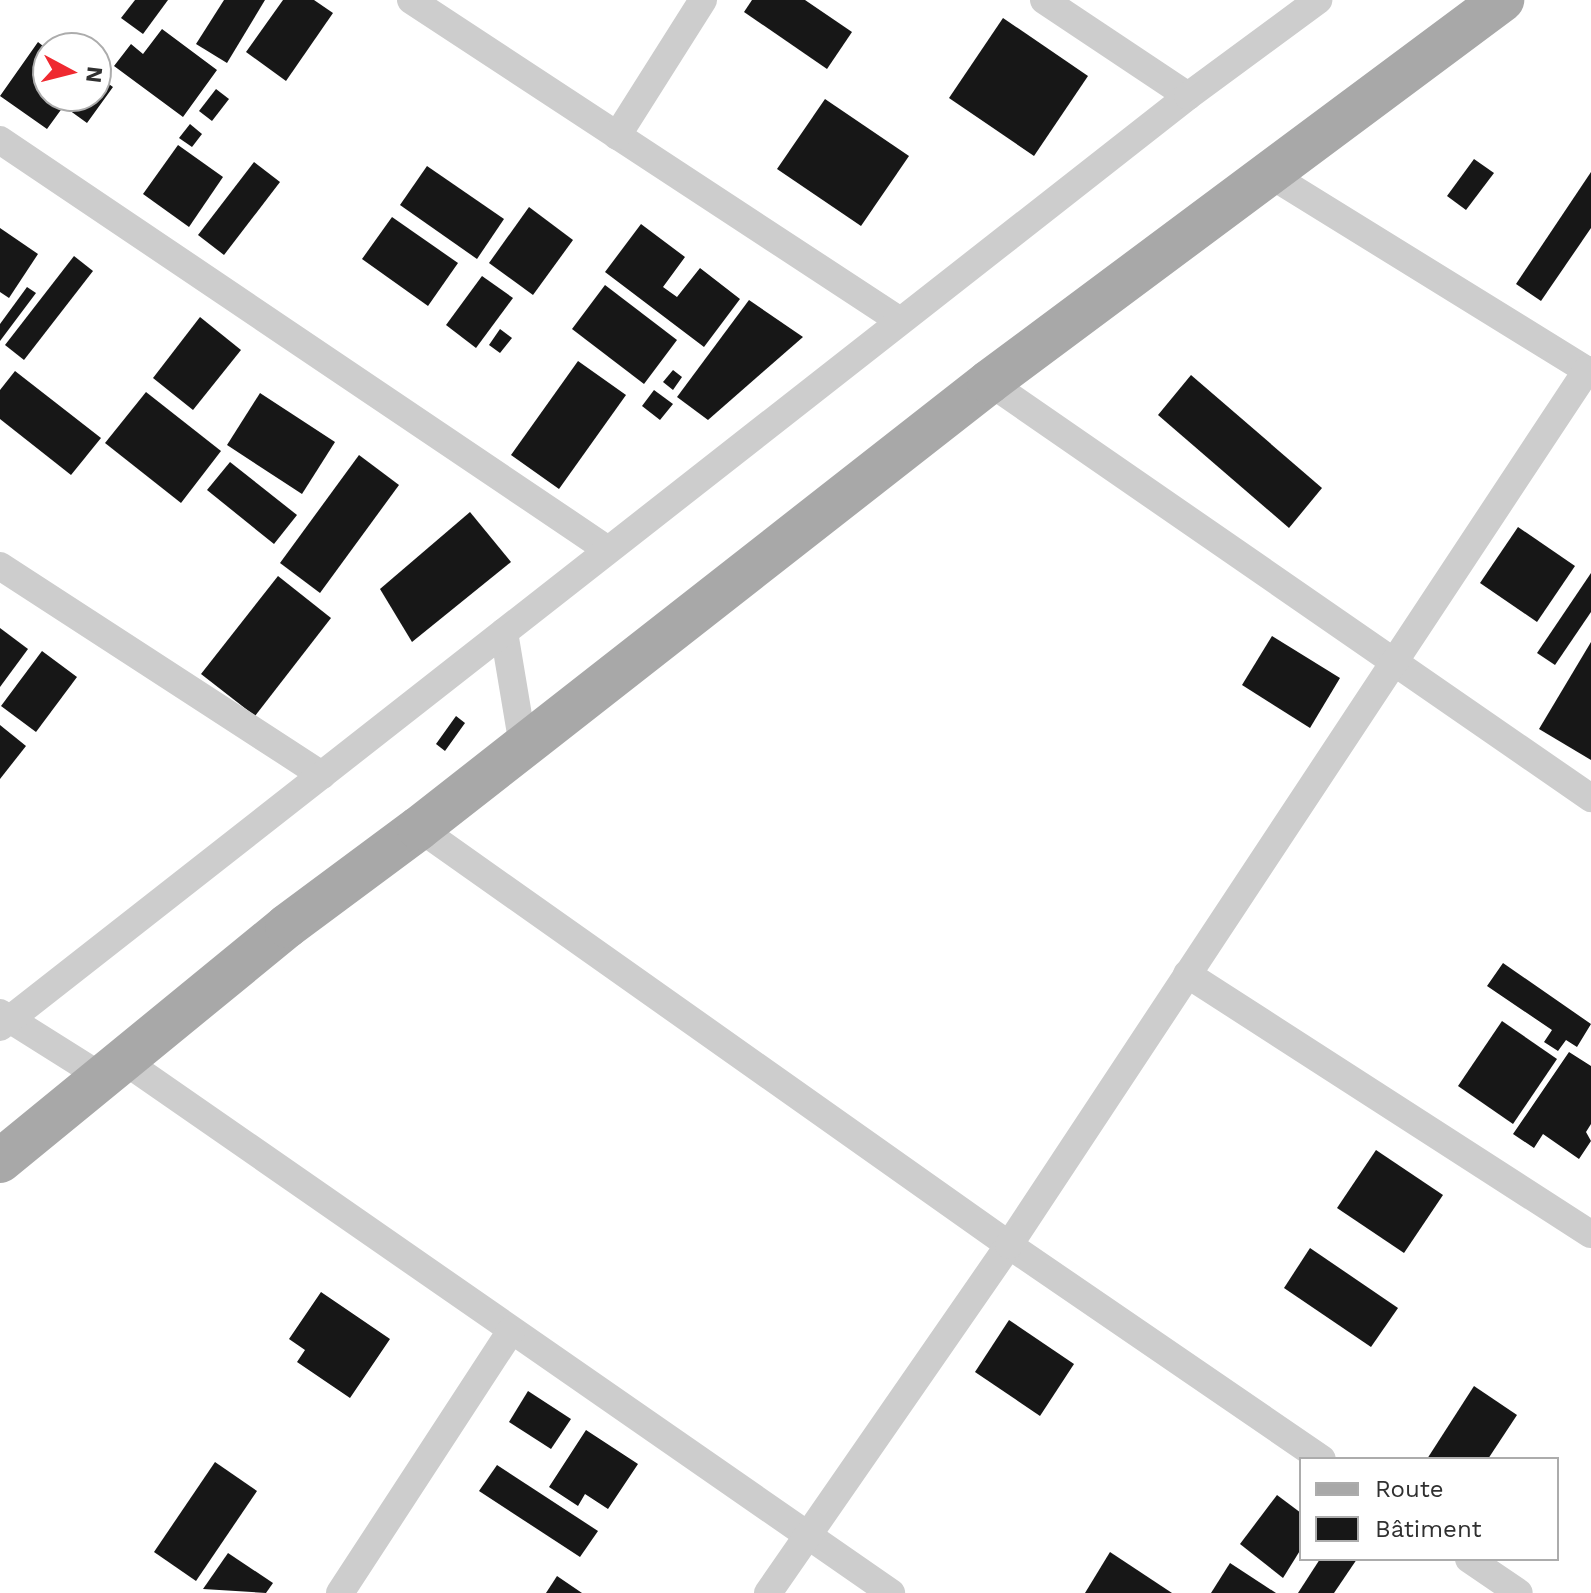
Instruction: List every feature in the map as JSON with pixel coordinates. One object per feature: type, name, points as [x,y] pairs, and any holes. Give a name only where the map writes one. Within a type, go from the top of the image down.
[{"type":"main road","points":[[0,1161],[287,926],[419,828],[989,382],[1502,0]]},
{"type":"street","points":[[411,0],[900,321]]},
{"type":"street","points":[[617,136],[703,0]]},
{"type":"street","points":[[1044,0],[1188,96]]},
{"type":"street","points":[[891,1593],[511,1331],[113,1068],[3,1020],[322,775],[1188,96],[1318,0]]},
{"type":"street","points":[[0,140],[608,550]]},
{"type":"street","points":[[768,1593],[1009,1245],[1394,660],[1589,371],[1269,174]]},
{"type":"street","points":[[989,382],[1591,798]]},
{"type":"street","points":[[0,566],[322,775]]},
{"type":"street","points":[[504,632],[523,745]]},
{"type":"street","points":[[419,828],[1009,1245],[1319,1457]]},
{"type":"street","points":[[1187,974],[1591,1234]]},
{"type":"street","points":[[340,1593],[511,1331]]},
{"type":"street","points":[[1472,1561],[1519,1593]]},
{"type":"building","points":[[135,0],[168,0],[143,34],[121,18]]},
{"type":"building","points":[[224,0],[265,0],[227,63],[196,44]]},
{"type":"building","points":[[283,0],[314,0],[333,13],[286,81],[246,52]]},
{"type":"building","points":[[752,0],[805,0],[852,32],[827,69],[744,12]]},
{"type":"building","points":[[1003,18],[1088,76],[1034,156],[949,98]]},
{"type":"building","points":[[162,29],[217,70],[183,117],[114,66],[131,44],[143,54]]},
{"type":"building","points":[[32,51],[32,112],[59,112],[47,129],[0,96]]},
{"type":"building","points":[[216,89],[229,99],[212,121],[199,111]]},
{"type":"building","points":[[825,99],[909,156],[861,226],[777,169]]},
{"type":"building","points":[[72,112],[95,112],[87,123]]},
{"type":"building","points":[[190,124],[202,134],[192,147],[179,138]]},
{"type":"building","points":[[178,145],[223,177],[189,227],[143,194]]},
{"type":"building","points":[[1474,159],[1494,173],[1466,210],[1447,196]]},
{"type":"building","points":[[254,162],[280,182],[224,255],[198,235]]},
{"type":"building","points":[[427,166],[504,219],[477,259],[400,205]]},
{"type":"building","points":[[1591,172],[1591,228],[1541,301],[1516,284]]},
{"type":"building","points":[[529,207],[573,240],[533,295],[489,263]]},
{"type":"building","points":[[392,217],[458,263],[428,306],[362,259]]},
{"type":"building","points":[[641,224],[685,257],[663,287],[677,297],[700,268],[740,299],[704,347],[605,272]]},
{"type":"building","points":[[0,228],[38,254],[9,298],[0,292]]},
{"type":"building","points":[[74,256],[93,271],[24,360],[5,345]]},
{"type":"building","points":[[482,276],[513,298],[476,348],[446,325]]},
{"type":"building","points":[[605,285],[677,340],[644,384],[572,329]]},
{"type":"building","points":[[27,287],[36,293],[0,341],[0,324]]},
{"type":"building","points":[[749,300],[803,337],[708,420],[677,397]]},
{"type":"building","points":[[200,317],[241,350],[193,410],[153,378]]},
{"type":"building","points":[[500,329],[512,338],[500,353],[489,345]]},
{"type":"building","points":[[578,361],[626,395],[559,489],[511,455]]},
{"type":"building","points":[[673,370],[682,377],[673,390],[663,382]]},
{"type":"building","points":[[15,371],[101,438],[71,475],[0,419],[0,390]]},
{"type":"building","points":[[1191,375],[1322,488],[1289,528],[1158,415]]},
{"type":"building","points":[[654,390],[673,404],[660,420],[642,406]]},
{"type":"building","points":[[146,392],[221,451],[181,503],[105,443]]},
{"type":"building","points":[[260,393],[335,442],[302,494],[227,445]]},
{"type":"building","points":[[359,455],[399,485],[320,593],[280,563]]},
{"type":"building","points":[[230,462],[297,515],[274,544],[207,490]]},
{"type":"building","points":[[470,512],[511,562],[412,642],[380,589]]},
{"type":"building","points":[[1518,527],[1575,566],[1537,622],[1480,583]]},
{"type":"building","points":[[1591,573],[1591,612],[1555,665],[1537,653]]},
{"type":"building","points":[[278,576],[331,618],[255,716],[201,674]]},
{"type":"building","points":[[0,628],[28,649],[0,687]]},
{"type":"building","points":[[1272,636],[1340,678],[1310,728],[1242,685]]},
{"type":"building","points":[[1591,642],[1591,760],[1539,729]]},
{"type":"building","points":[[42,651],[77,677],[36,732],[1,706]]},
{"type":"building","points":[[456,716],[465,723],[445,751],[436,744]]},
{"type":"building","points":[[0,725],[26,746],[0,779]]},
{"type":"building","points":[[1503,963],[1591,1024],[1577,1047],[1566,1040],[1558,1051],[1544,1042],[1552,1030],[1487,986]]},
{"type":"building","points":[[1502,1021],[1557,1059],[1513,1124],[1458,1086]]},
{"type":"building","points":[[1569,1052],[1591,1066],[1591,1124],[1586,1132],[1591,1141],[1579,1159],[1543,1134],[1534,1148],[1513,1134]]},
{"type":"building","points":[[1376,1150],[1443,1195],[1404,1253],[1337,1208]]},
{"type":"building","points":[[1310,1248],[1398,1308],[1371,1347],[1284,1288]]},
{"type":"building","points":[[321,1292],[390,1339],[350,1398],[297,1362],[305,1350],[289,1339]]},
{"type":"building","points":[[1009,1320],[1074,1364],[1040,1416],[975,1372]]},
{"type":"building","points":[[1474,1386],[1517,1415],[1489,1457],[1428,1457]]},
{"type":"building","points":[[528,1391],[571,1419],[551,1449],[509,1422]]},
{"type":"building","points":[[586,1430],[638,1464],[608,1509],[585,1494],[578,1506],[549,1487]]},
{"type":"building","points":[[215,1462],[257,1491],[196,1581],[154,1552]]},
{"type":"building","points":[[497,1465],[598,1531],[580,1557],[479,1491]]},
{"type":"building","points":[[1277,1495],[1299,1512],[1299,1552],[1283,1578],[1240,1544]]},
{"type":"building","points":[[1110,1552],[1172,1593],[1085,1593]]},
{"type":"building","points":[[228,1553],[273,1583],[266,1593],[203,1589]]},
{"type":"building","points":[[1319,1561],[1356,1561],[1334,1593],[1298,1593]]},
{"type":"building","points":[[1230,1563],[1276,1593],[1211,1593]]},
{"type":"building","points":[[557,1576],[582,1593],[546,1593]]}]
